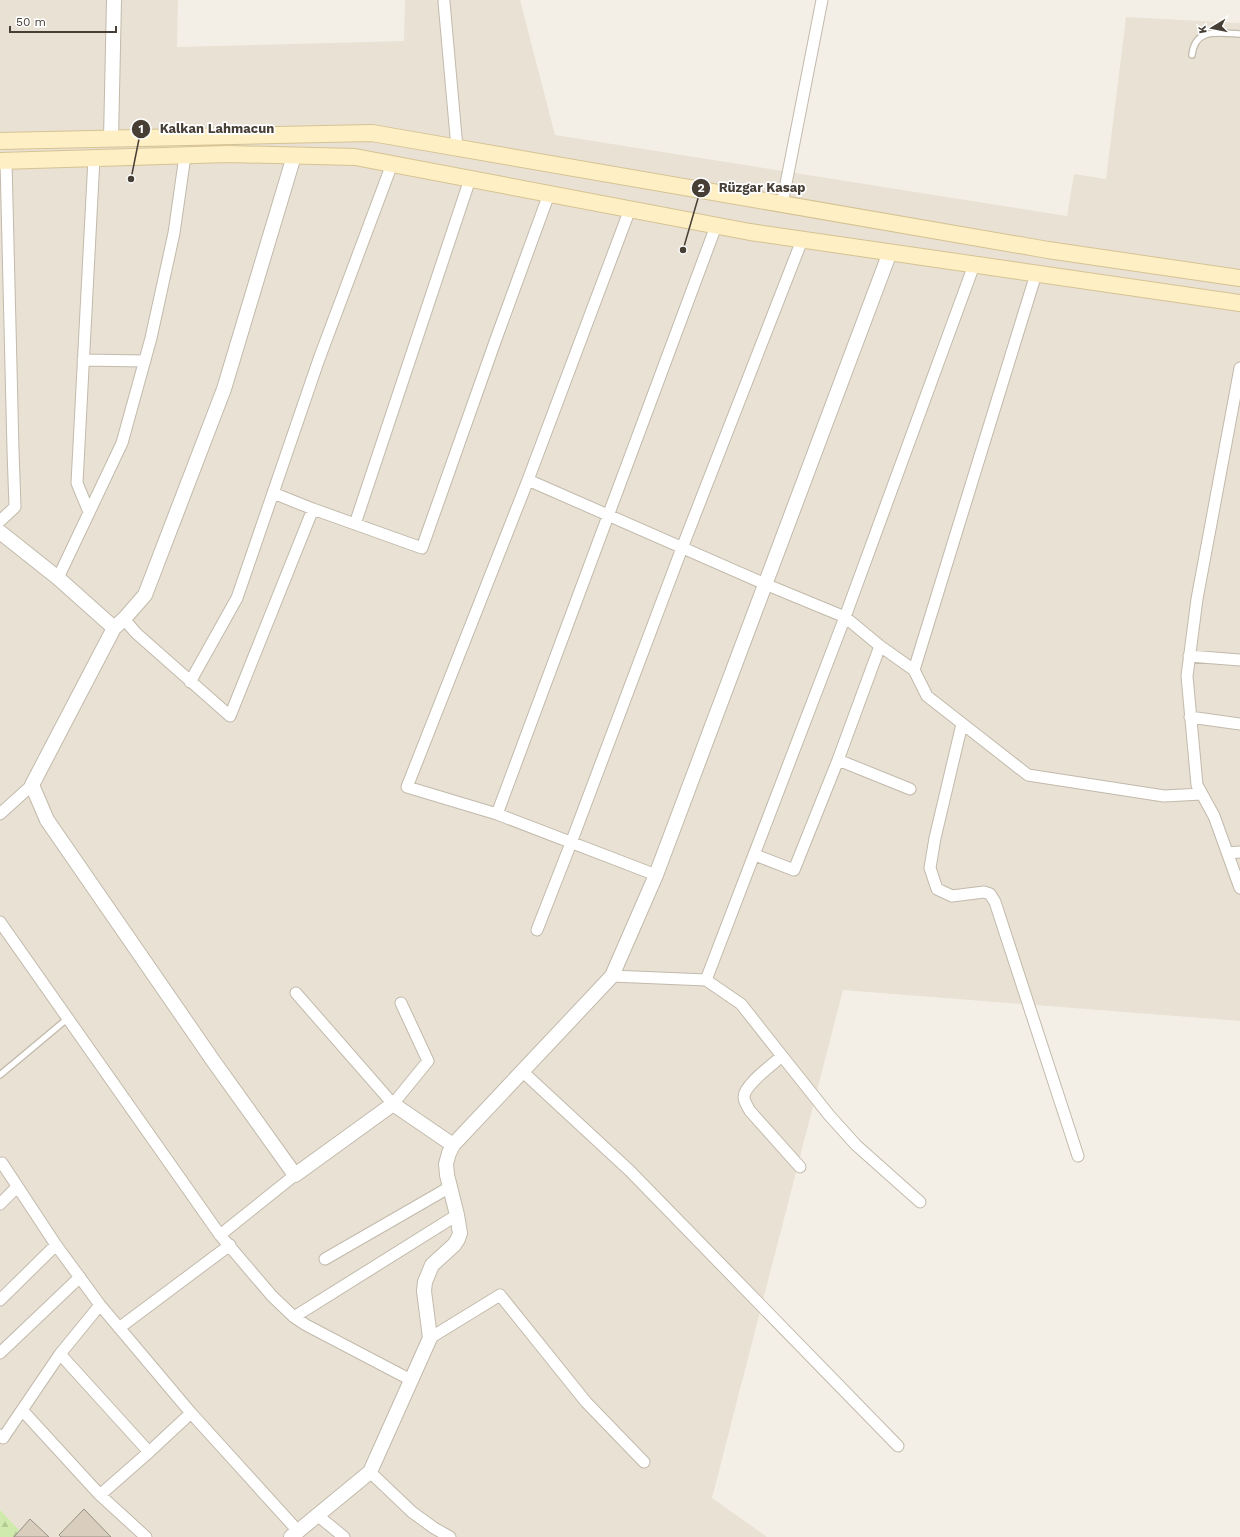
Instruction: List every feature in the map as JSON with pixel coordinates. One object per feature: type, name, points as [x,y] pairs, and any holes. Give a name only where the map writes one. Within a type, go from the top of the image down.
[{"type":"main road","points":[[0,141],[372,133],[1048,250],[1240,278]]},
{"type":"main road","points":[[3,161],[228,154],[355,157],[716,226],[802,240],[1240,303]]},
{"type":"street","points":[[111,139],[114,0]]},
{"type":"street","points":[[782,204],[822,0]]},
{"type":"street","points":[[444,2],[457,148]]},
{"type":"street","points":[[58,578],[122,443],[151,338],[174,233],[185,156]]},
{"type":"street","points":[[0,814],[32,785],[119,624],[145,595],[224,389],[294,156]]},
{"type":"street","points":[[89,512],[77,483],[94,158]]},
{"type":"street","points":[[0,521],[15,506],[3,161]]},
{"type":"street","points":[[190,682],[237,598],[319,359],[392,164]]},
{"type":"street","points":[[355,524],[470,179]]},
{"type":"street","points":[[273,493],[422,548],[549,194]]},
{"type":"street","points":[[630,209],[528,480],[407,787],[497,814],[656,875]]},
{"type":"street","points":[[497,814],[716,226]]},
{"type":"street","points":[[537,930],[682,548],[802,240]]},
{"type":"street","points":[[2,1163],[56,1245],[100,1305],[295,1534],[370,1472],[430,1338],[425,1282],[432,1265],[454,1245],[460,1233],[447,1175],[446,1164],[449,1153],[453,1145],[612,976],[656,875],[890,252]]},
{"type":"street","points":[[706,980],[845,617],[974,265]]},
{"type":"street","points":[[914,670],[1036,274]]},
{"type":"street","points":[[83,360],[145,361]]},
{"type":"street","points":[[1240,368],[1197,599],[1187,676],[1197,785],[1214,816],[1240,886]]},
{"type":"street","points":[[528,480],[765,584],[845,617],[880,646],[914,670],[927,696],[1028,775],[1164,796],[1202,794]]},
{"type":"street","points":[[0,532],[119,624],[136,633],[230,716],[313,509]]},
{"type":"street","points":[[755,855],[794,870],[838,760],[880,646]]},
{"type":"street","points":[[1189,656],[1240,660]]},
{"type":"street","points":[[1190,717],[1240,724]]},
{"type":"street","points":[[962,724],[935,838],[930,868],[937,889],[952,896],[984,892],[990,894],[996,902],[1078,1156]]},
{"type":"street","points":[[838,760],[910,789]]},
{"type":"street","points":[[32,785],[47,820],[214,1062],[296,1174]]},
{"type":"street","points":[[1228,853],[1240,852]]},
{"type":"street","points":[[0,922],[220,1235],[272,1296],[294,1317],[318,1333],[411,1380]]},
{"type":"street","points":[[612,976],[706,980],[741,1004],[829,1114],[856,1145],[920,1202]]},
{"type":"street","points":[[296,993],[393,1104],[453,1145]]},
{"type":"street","points":[[220,1235],[296,1174],[393,1104],[428,1061],[401,1003]]},
{"type":"street","points":[[782,1056],[752,1082],[746,1090],[744,1097],[750,1111],[800,1167]]},
{"type":"street","points":[[523,1072],[630,1171],[898,1446]]},
{"type":"street","points":[[0,1204],[17,1187]]},
{"type":"street","points":[[325,1259],[450,1188]]},
{"type":"street","points":[[294,1317],[457,1216]]},
{"type":"street","points":[[0,1300],[56,1245]]},
{"type":"street","points":[[119,1328],[230,1245]]},
{"type":"street","points":[[0,1353],[80,1277]]},
{"type":"street","points":[[430,1338],[500,1295],[586,1402],[644,1462]]},
{"type":"street","points":[[0,1435],[3,1438],[60,1354],[100,1305]]},
{"type":"street","points":[[60,1354],[149,1452]]},
{"type":"street","points":[[22,1410],[100,1494],[146,1537]]},
{"type":"street","points":[[100,1494],[149,1452],[191,1413]]},
{"type":"street","points":[[370,1472],[412,1512],[434,1528],[450,1537]]},
{"type":"street","points":[[317,1515],[344,1537]]},
{"type":"lane","points":[[1192,55],[1195,43],[1204,35],[1210,33],[1240,34]]},
{"type":"lane","points":[[0,1075],[67,1019]]},
{"type":"shaded area","points":[[0,0],[178,0],[177,47],[404,41],[405,0],[520,0],[555,135],[1067,216],[1074,174],[1106,179],[1126,17],[1240,23],[1240,1021],[843,990],[712,1498],[767,1537],[0,1537]]},
{"type":"green space","points":[[0,1510],[26,1537],[0,1537]]},
{"type":"building","points":[[84,1509],[111,1537],[61,1537],[59,1535]]},
{"type":"building","points":[[30,1519],[49,1537],[14,1537]]},
{"type":"place","name":"Kalkan Lahmacun","points":[[131,179]]},
{"type":"place","name":"Rüzgar Kasap","points":[[683,250]]}]
